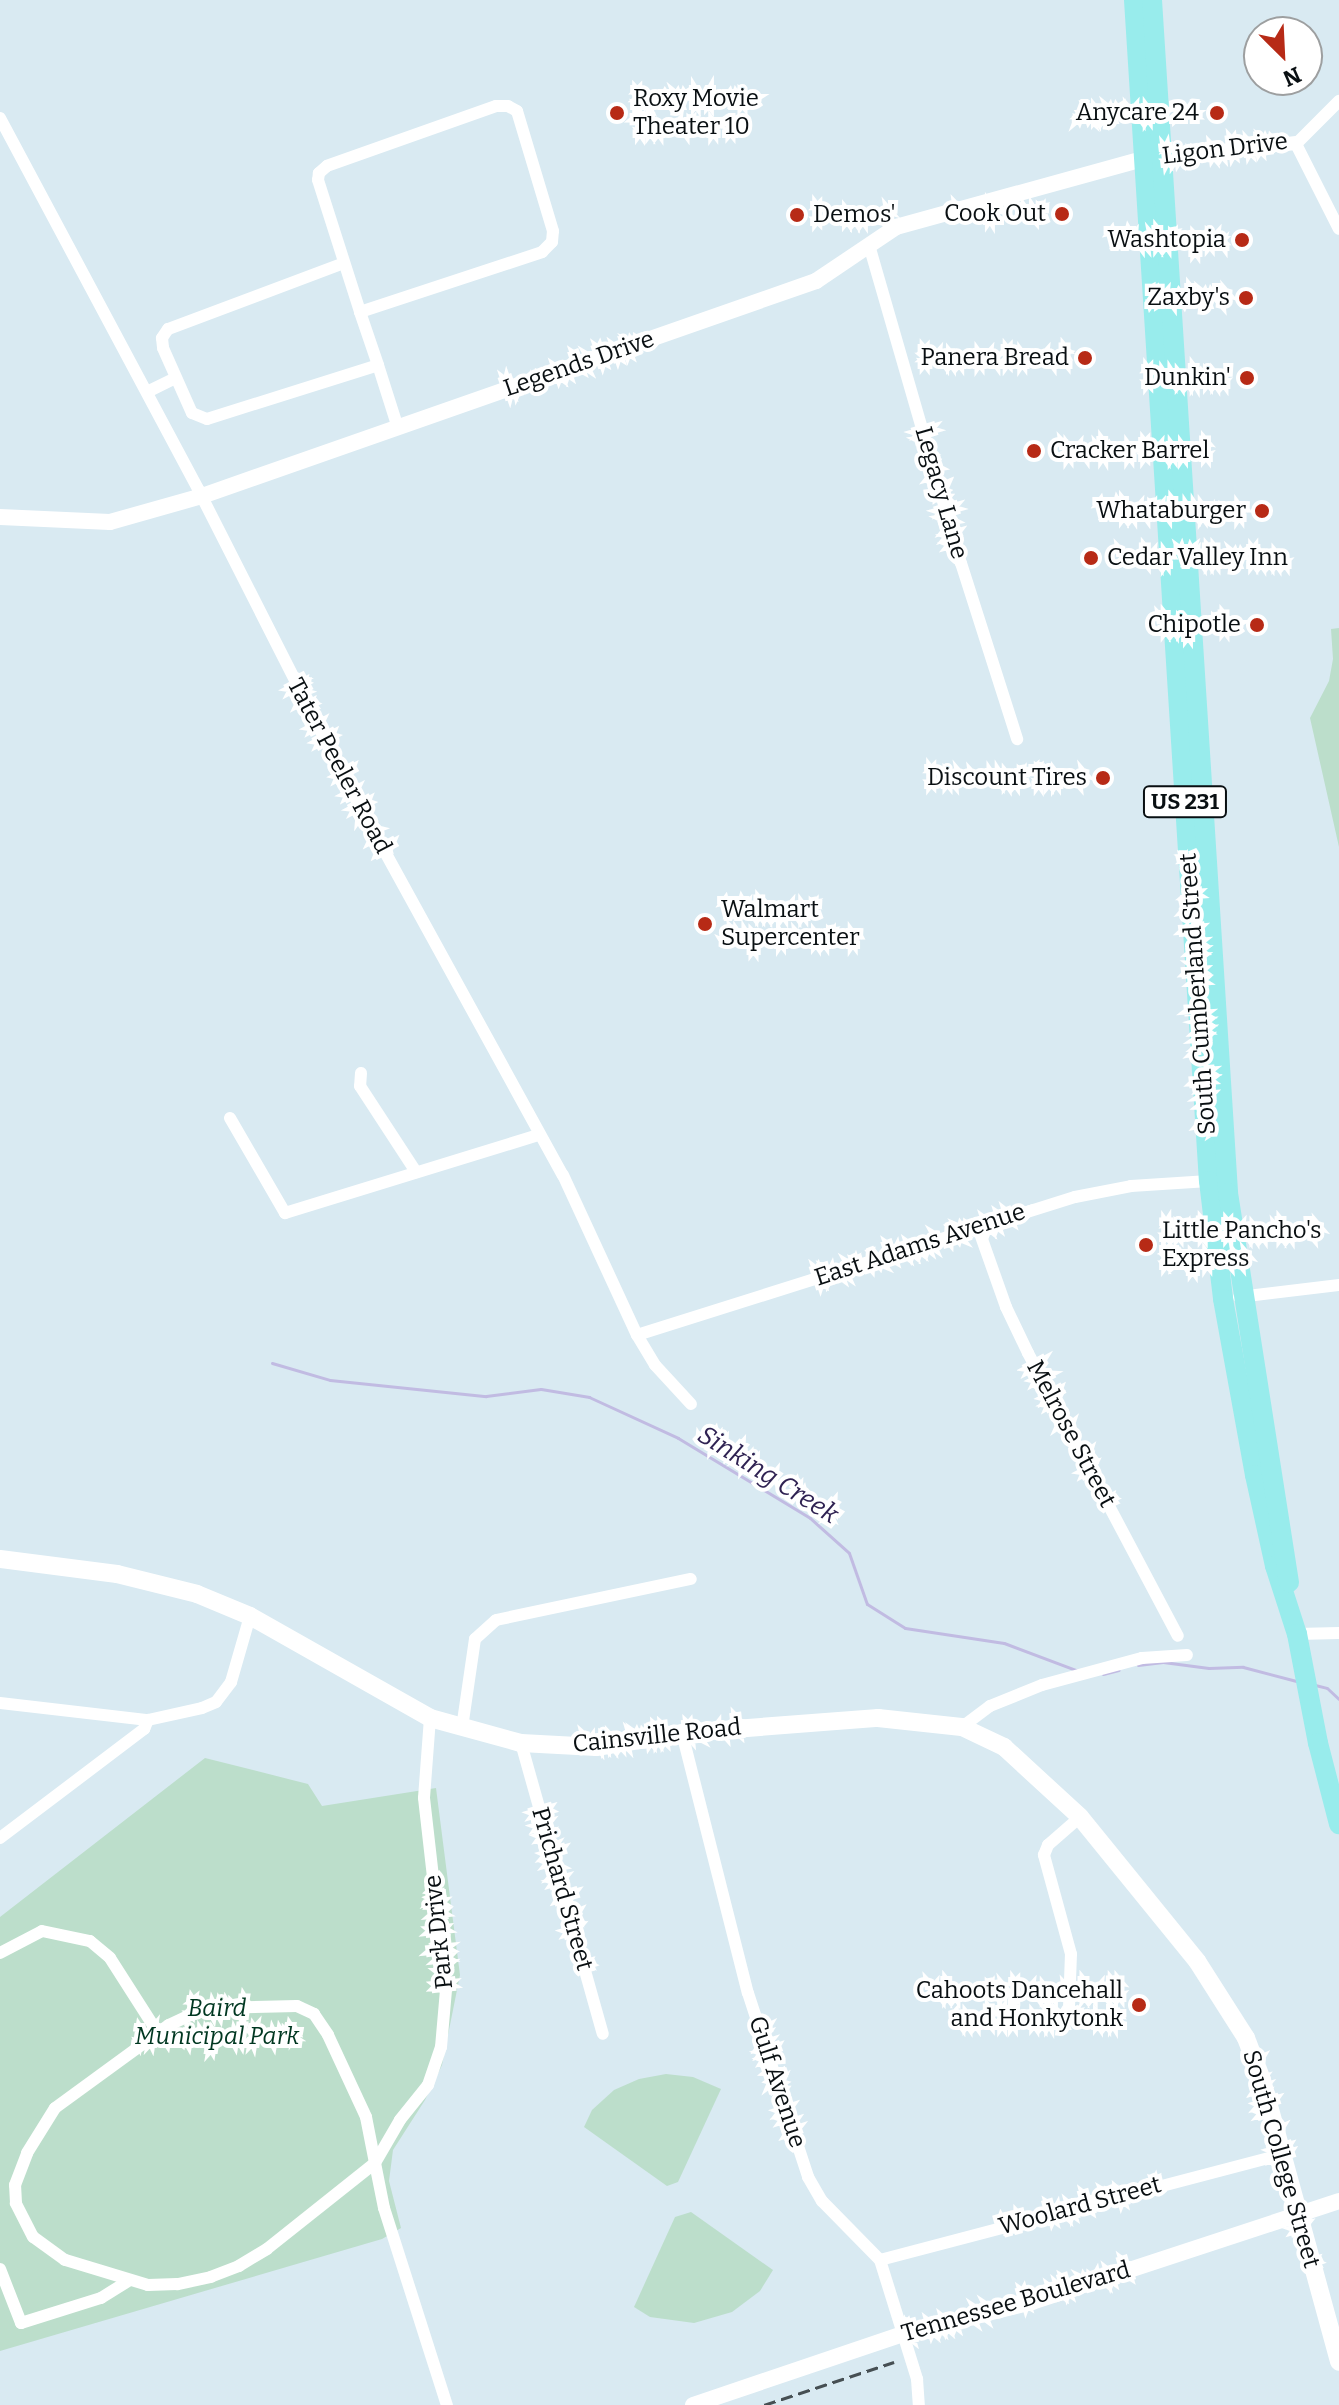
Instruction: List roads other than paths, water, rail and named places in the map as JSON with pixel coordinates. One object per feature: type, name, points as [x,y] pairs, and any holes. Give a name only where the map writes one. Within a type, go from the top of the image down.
[{"type":"main road","name":"South Cumberland Street","points":[[1134,0],[1153,158],[1233,1298]]},
{"type":"main road","name":"South Cumberland Street","points":[[1152,0],[1153,158],[1209,1181],[1233,1298],[1275,1566],[1288,1598],[1318,1743],[1339,1824]]},
{"type":"main road","name":"Cainsville Road","points":[[0,1559],[157,1583],[197,1594],[250,1616],[430,1718],[521,1743],[596,1747],[682,1733],[878,1718],[962,1727],[1004,1747],[1080,1817]]},
{"type":"main road","name":"South College Street","points":[[1080,1817],[1197,1961],[1246,2038],[1262,2080],[1339,2362]]},
{"type":"street","name":"Ligon Drive","points":[[1153,158],[1296,144],[1339,101]]},
{"type":"street","points":[[360,312],[542,252],[552,242],[553,231],[517,111],[496,106],[327,166],[319,173],[318,180],[344,263],[360,312],[378,365],[398,428]]},
{"type":"street","name":"Tater Peeler Road","points":[[0,118],[202,496],[346,781],[581,1212],[637,1335],[655,1365],[691,1404]]},
{"type":"street","points":[[1296,144],[1339,229]]},
{"type":"street","name":"Legends Drive","points":[[0,517],[110,522],[202,496],[816,281],[896,227],[1153,158]]},
{"type":"street","name":"Legacy Lane","points":[[869,245],[961,563],[1017,739]]},
{"type":"street","points":[[344,263],[168,329],[162,338],[163,348],[192,413],[207,419],[378,365]]},
{"type":"street","points":[[147,392],[176,378]]},
{"type":"street","points":[[361,1073],[360,1086],[416,1172]]},
{"type":"street","points":[[230,1118],[285,1213],[538,1135]]},
{"type":"street","name":"East Adams Avenue","points":[[637,1335],[977,1225],[1110,1189],[1209,1181]]},
{"type":"street","name":"Melrose Street","points":[[977,1225],[1006,1307],[1028,1353],[1178,1636]]},
{"type":"street","points":[[1233,1298],[1339,1285]]},
{"type":"street","points":[[462,1728],[475,1639],[496,1620],[691,1579]]},
{"type":"street","points":[[0,1703],[148,1720],[216,1702],[231,1682],[250,1616]]},
{"type":"street","points":[[1299,1643],[1336,1634]]},
{"type":"street","points":[[962,1727],[990,1706],[1042,1685],[1142,1658],[1187,1655]]},
{"type":"street","name":"Park Drive","points":[[375,2163],[400,2120],[428,2085],[441,2047],[446,1990],[424,1798],[430,1718]]},
{"type":"street","points":[[0,1838],[144,1729],[148,1720]]},
{"type":"street","name":"Gulf Avenue","points":[[682,1733],[748,1993],[808,2177],[822,2201],[880,2260],[917,2379],[919,2405]]},
{"type":"street","name":"Prichard Street","points":[[521,1743],[603,2034]]},
{"type":"street","points":[[1069,2008],[1071,1954],[1044,1855],[1048,1845],[1080,1817]]},
{"type":"street","points":[[0,1953],[42,1931],[90,1941],[110,1958],[158,2033]]},
{"type":"street","points":[[375,2163],[267,2249],[239,2266],[177,2284],[148,2285],[85,2268],[49,2251],[33,2237],[16,2203],[15,2185],[27,2153],[55,2108],[158,2033],[190,2015],[211,2008],[297,2006],[314,2014],[366,2117],[384,2208],[447,2405]]},
{"type":"street","name":"Woolard Street","points":[[880,2260],[1281,2155]]},
{"type":"street","name":"Tennessee Boulevard","points":[[693,2405],[903,2334],[1032,2302],[1339,2201]]},
{"type":"street","points":[[0,2269],[21,2323],[101,2298],[130,2280]]},
{"type":"waterway","name":"Sinking Creek","points":[[272,1363],[330,1380],[486,1396],[541,1389],[589,1397],[678,1438],[810,1518],[849,1553],[867,1604],[905,1628],[1004,1643],[1076,1670]]},
{"type":"waterway","name":"Sinking Creek","points":[[1138,1665],[1163,1662],[1209,1668],[1243,1667],[1300,1682]]},
{"type":"waterway","name":"Sinking Creek","points":[[1103,1674],[1119,1670]]},
{"type":"waterway","name":"Sinking Creek","points":[[1315,1685],[1327,1688],[1339,1699]]},
{"type":"railway","points":[[764,2405],[894,2362]]},
{"type":"place","name":"Roxy Movie Theater 10","points":[[617,113]]},
{"type":"place","name":"Anycare 24","points":[[1217,113]]},
{"type":"place","name":"Cook Out","points":[[1062,214]]},
{"type":"place","name":"Demos'","points":[[797,215]]},
{"type":"place","name":"Washtopia","points":[[1242,240]]},
{"type":"place","name":"Zaxby's","points":[[1246,298]]},
{"type":"place","name":"Panera Bread","points":[[1085,358]]},
{"type":"place","name":"Dunkin'","points":[[1247,378]]},
{"type":"place","name":"Cracker Barrel","points":[[1034,451]]},
{"type":"place","name":"Whataburger","points":[[1262,511]]},
{"type":"place","name":"Cedar Valley Inn","points":[[1091,558]]},
{"type":"place","name":"Chipotle","points":[[1257,625]]},
{"type":"place","name":"Discount Tires","points":[[1103,778]]},
{"type":"place","name":"Walmart Supercenter","points":[[705,924]]},
{"type":"place","name":"Little Pancho's Express","points":[[1146,1245]]},
{"type":"place","name":"Cahoots Dancehall and Honkytonk","points":[[1139,2005]]},
{"type":"park label","name":"Baird Municipal Park","points":[[217,2023]]}]
